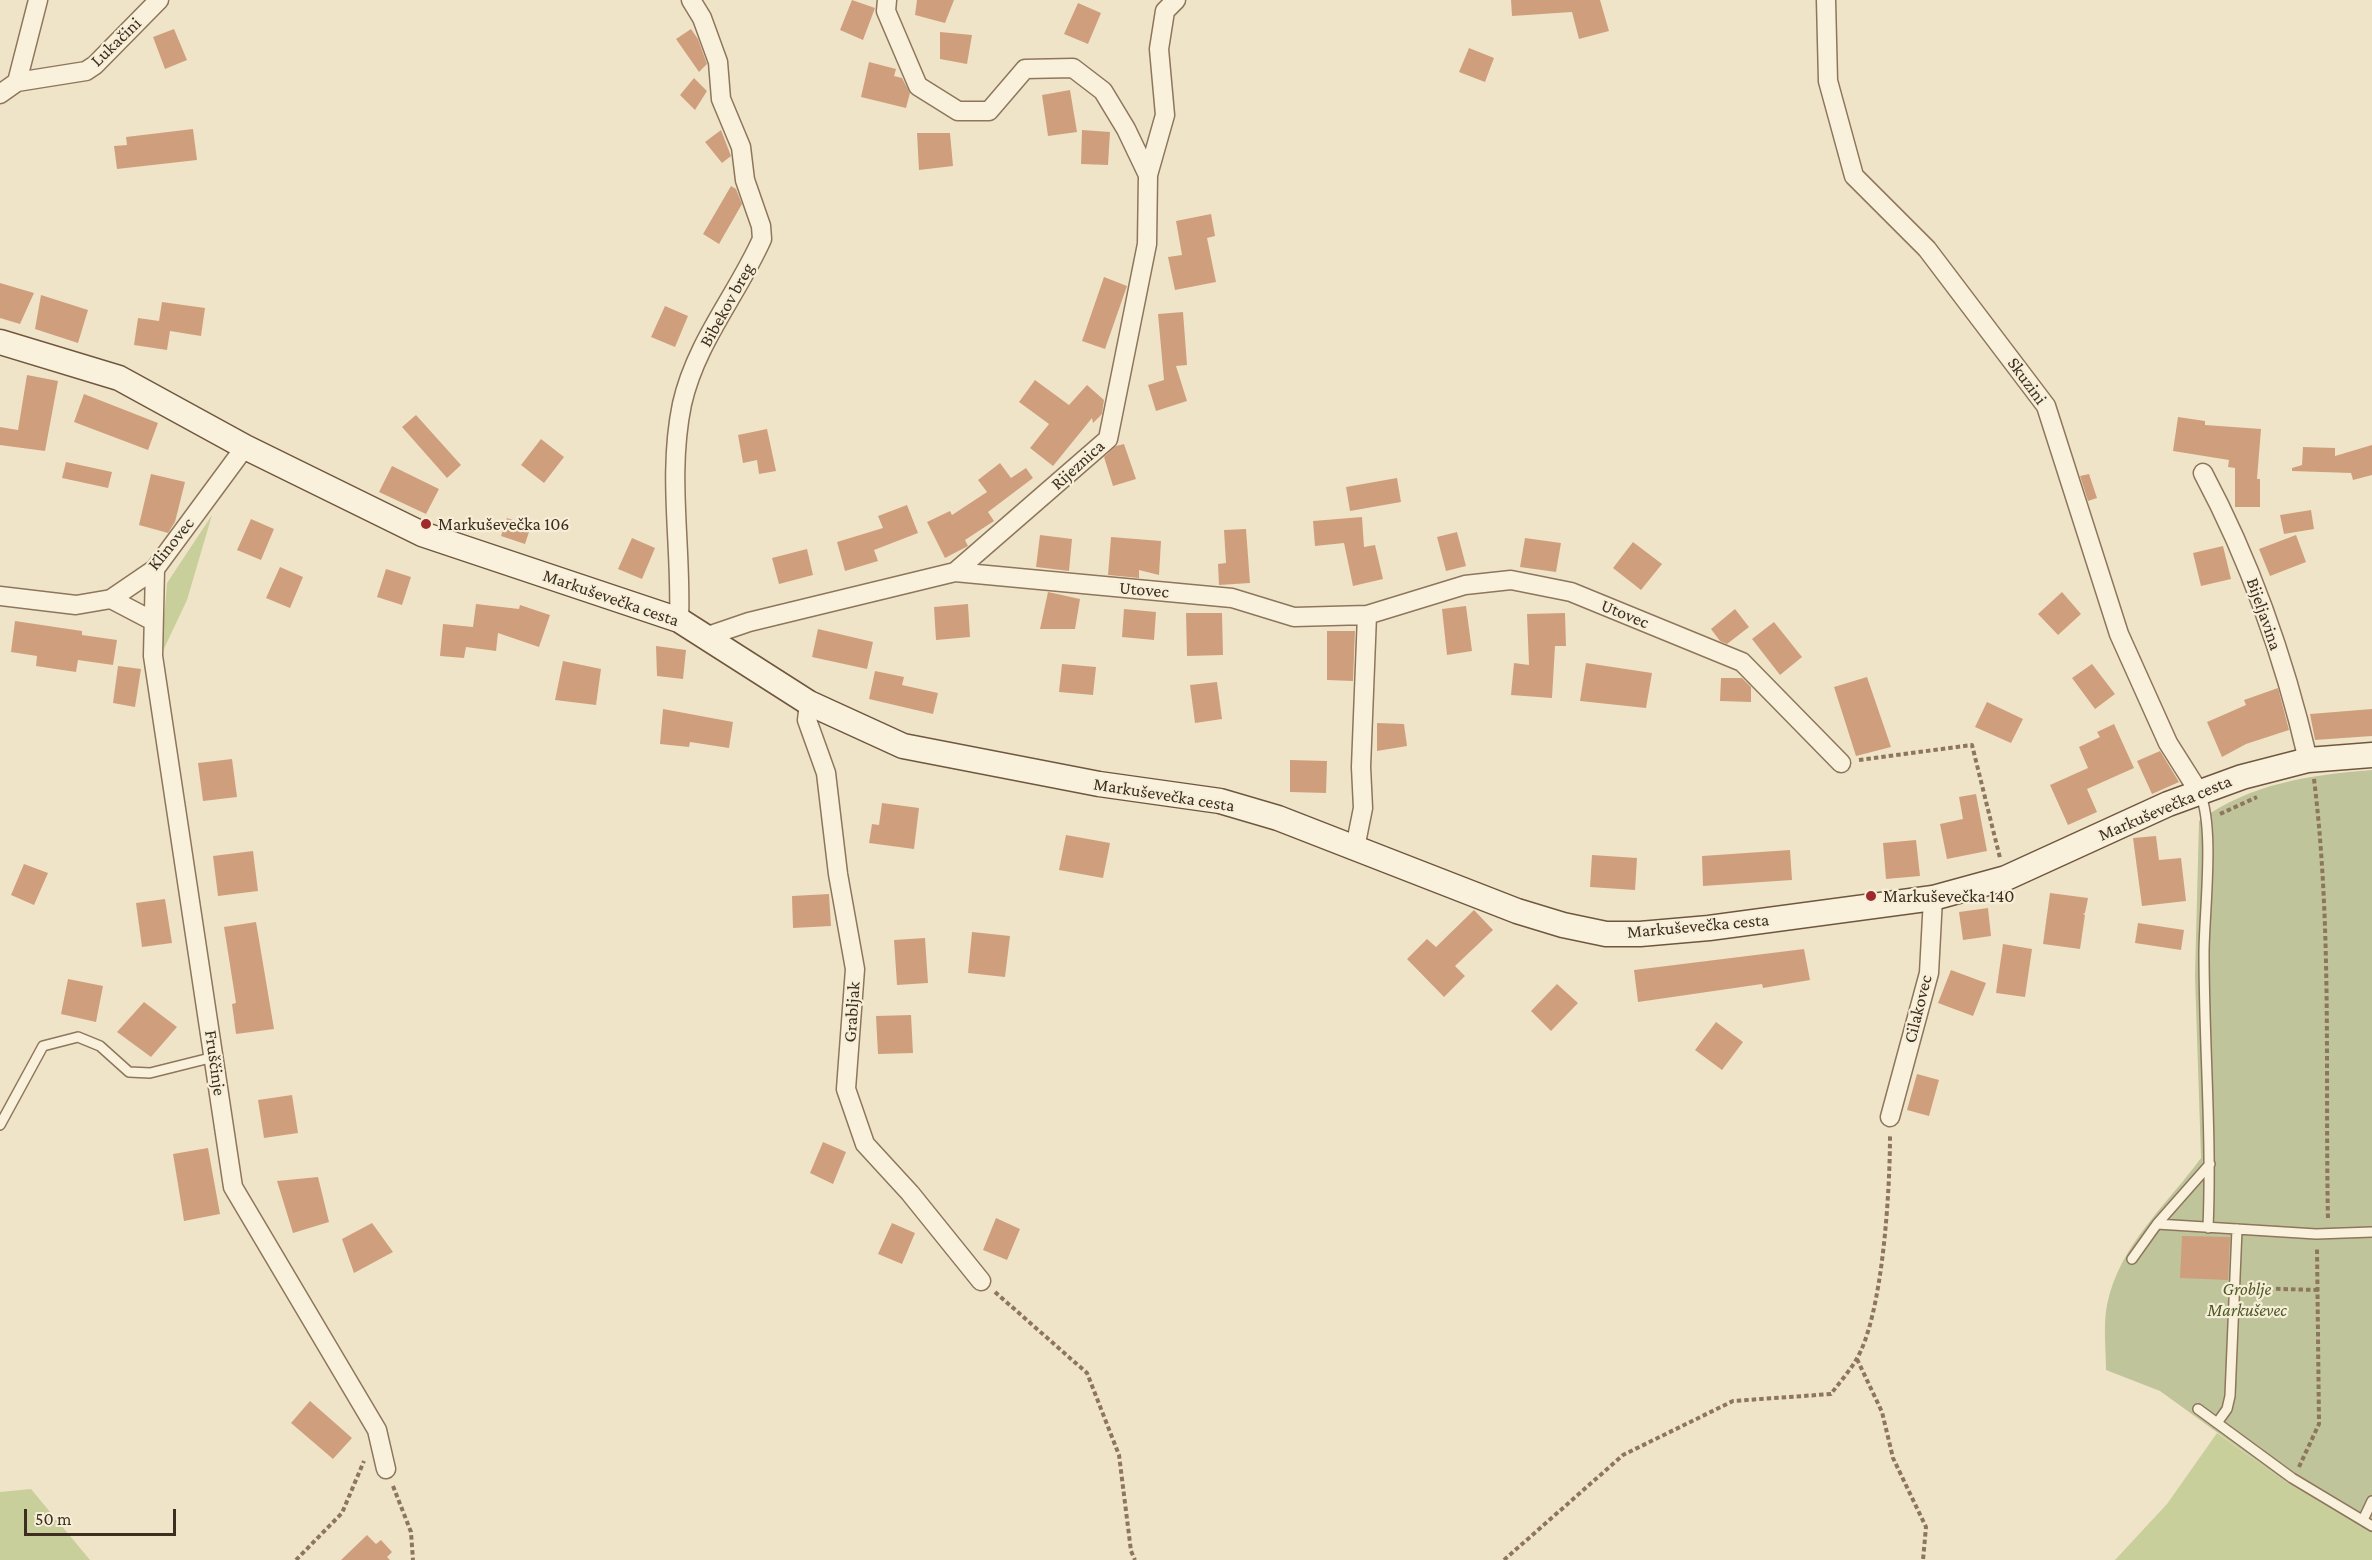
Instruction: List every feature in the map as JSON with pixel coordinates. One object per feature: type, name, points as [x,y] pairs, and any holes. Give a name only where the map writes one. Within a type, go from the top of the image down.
[{"type":"main road","name":"Markuševečka cesta","points":[[0,342],[119,378],[245,447],[422,534],[679,620],[708,636],[809,703],[903,746],[1099,784],[1220,801],[1278,818],[1517,911],[1563,925],[1606,934],[1640,934],[1709,928],[1933,898],[2006,878],[2199,792],[2242,777],[2310,777],[2371,758]]},
{"type":"street","points":[[17,82],[38,0]]},
{"type":"street","name":"Lukačini","points":[[0,94],[17,82],[86,71],[95,65],[159,0]]},
{"type":"street","name":"Bibekov breg","points":[[679,620],[676,455],[683,403],[705,341],[762,239],[761,226],[745,180],[741,147],[721,99],[718,62],[702,18],[691,0]]},
{"type":"street","points":[[887,0],[886,11],[918,86],[958,111],[989,111],[1025,69],[1073,68],[1103,91],[1126,129],[1148,175]]},
{"type":"street","name":"Rijeznica","points":[[708,636],[749,622],[955,572],[1108,439],[1148,244],[1148,175],[1165,115],[1159,49],[1165,11],[1176,0]]},
{"type":"street","name":"Skuzini","points":[[1826,0],[1828,81],[1854,177],[1926,249],[2046,406],[2119,634],[2168,743],[2199,792]]},
{"type":"street","name":"Klinovec","points":[[0,596],[76,606],[111,599],[155,569],[245,447]]},
{"type":"street","name":"Bijeljavina","points":[[2203,473],[2234,531],[2264,613],[2298,716],[2310,777]]},
{"type":"street","name":"Fruščinje","points":[[155,569],[153,656],[233,1187],[377,1430],[386,1469]]},
{"type":"street","name":"Utovec","points":[[955,572],[1233,598],[1294,617],[1367,615],[1465,585],[1511,580],[1571,592],[1742,662],[1841,763]]},
{"type":"street","points":[[111,599],[153,621]]},
{"type":"street","points":[[1355,848],[1363,808],[1361,767],[1367,615]]},
{"type":"street","name":"Grabljak","points":[[809,703],[807,720],[826,773],[855,969],[846,1089],[865,1144],[910,1192],[981,1281]]},
{"type":"street","name":"Cilakovec","points":[[1890,1117],[1929,973],[1933,898]]},
{"type":"lane","points":[[2199,792],[2204,804],[2206,824],[2204,953],[2210,1164],[2208,1228]]},
{"type":"lane","points":[[0,1125],[43,1046],[78,1037],[100,1046],[129,1072],[150,1073],[214,1057]]},
{"type":"lane","points":[[2132,1259],[2157,1224],[2210,1164]]},
{"type":"lane","points":[[2157,1224],[2316,1234],[2372,1232]]},
{"type":"lane","points":[[2217,1423],[2227,1409],[2230,1396],[2237,1229]]},
{"type":"lane","points":[[2198,1409],[2292,1478],[2372,1526]]},
{"type":"lane","points":[[2362,1520],[2372,1501]]},
{"type":"path","points":[[1841,763],[1972,745],[2006,878]]},
{"type":"path","points":[[2310,777],[2322,851],[2328,1044],[2326,1084],[2328,1234]]},
{"type":"path","points":[[2206,824],[2223,812],[2261,795]]},
{"type":"path","points":[[1504,1560],[1623,1455],[1733,1401],[1831,1394],[1857,1359],[1875,1306],[1890,1178],[1890,1117]]},
{"type":"path","points":[[2292,1478],[2311,1445],[2319,1424],[2316,1234]]},
{"type":"path","points":[[981,1281],[1087,1373],[1119,1455],[1131,1551],[1135,1560]]},
{"type":"path","points":[[2234,1288],[2318,1290]]},
{"type":"path","points":[[1857,1359],[1882,1412],[1893,1458],[1926,1527],[1923,1560]]},
{"type":"path","points":[[296,1560],[342,1513],[377,1430]]},
{"type":"path","points":[[386,1469],[411,1532],[413,1560]]},
{"type":"green space","points":[[212,515],[187,600],[161,655],[167,583]]},
{"type":"green space","name":"Groblje Markuševec","points":[[2372,770],[2372,1534],[2279,1477],[2160,1391],[2106,1370],[2105,1329],[2107,1305],[2122,1263],[2146,1227],[2201,1158],[2195,976],[2199,821],[2219,808],[2260,789],[2304,778]]},
{"type":"green space","points":[[2217,1433],[2279,1477],[2372,1534],[2372,1560],[2115,1560],[2167,1504]]},
{"type":"green space","points":[[31,1489],[90,1560],[0,1560],[0,1492]]},
{"type":"building","points":[[852,0],[875,8],[863,40],[840,30]]},
{"type":"building","points":[[917,0],[954,0],[945,23],[915,15]]},
{"type":"building","points":[[1511,0],[1600,0],[1609,31],[1579,39],[1572,12],[1512,16]]},
{"type":"building","points":[[1078,3],[1101,13],[1088,44],[1064,34]]},
{"type":"building","points":[[174,29],[187,60],[165,69],[153,37]]},
{"type":"building","points":[[691,29],[698,39],[707,64],[699,72],[676,39]]},
{"type":"building","points":[[940,32],[972,35],[967,64],[940,59]]},
{"type":"building","points":[[1469,48],[1494,58],[1485,82],[1459,72]]},
{"type":"building","points":[[869,62],[896,69],[894,76],[902,78],[910,93],[906,108],[861,97]]},
{"type":"building","points":[[694,78],[707,91],[695,110],[680,95]]},
{"type":"building","points":[[1070,90],[1077,132],[1048,136],[1042,95]]},
{"type":"building","points":[[193,129],[197,160],[117,169],[114,146],[127,145],[126,137]]},
{"type":"building","points":[[721,130],[731,156],[722,163],[705,142]]},
{"type":"building","points":[[1082,130],[1110,132],[1108,165],[1081,164]]},
{"type":"building","points":[[917,133],[950,133],[953,166],[919,170]]},
{"type":"building","points":[[731,186],[736,189],[742,204],[719,244],[703,234]]},
{"type":"building","points":[[1211,214],[1215,236],[1207,238],[1216,282],[1175,290],[1168,257],[1182,255],[1176,221]]},
{"type":"building","points":[[1104,277],[1127,286],[1105,349],[1082,341]]},
{"type":"building","points":[[0,283],[34,293],[20,324],[0,318]]},
{"type":"building","points":[[41,295],[88,310],[78,343],[35,329]]},
{"type":"building","points":[[162,302],[205,308],[201,336],[170,331],[167,350],[134,345],[138,318],[159,321]]},
{"type":"building","points":[[665,306],[688,316],[675,347],[651,337]]},
{"type":"building","points":[[1183,312],[1187,365],[1176,366],[1187,401],[1156,411],[1148,385],[1164,380],[1158,314]]},
{"type":"building","points":[[27,375],[58,381],[45,451],[0,445],[0,427],[18,430]]},
{"type":"building","points":[[1035,380],[1069,405],[1087,385],[1104,400],[1102,414],[1093,423],[1092,418],[1053,466],[1030,448],[1049,424],[1019,402]]},
{"type":"building","points":[[84,394],[158,423],[148,450],[74,422]]},
{"type":"building","points":[[416,415],[461,465],[447,478],[402,427]]},
{"type":"building","points":[[2178,417],[2205,421],[2205,425],[2261,429],[2257,479],[2260,479],[2260,507],[2235,507],[2235,468],[2228,467],[2229,460],[2173,451]]},
{"type":"building","points":[[767,429],[776,471],[759,474],[757,460],[743,463],[738,435]]},
{"type":"building","points":[[541,439],[564,457],[544,483],[521,465]]},
{"type":"building","points":[[1124,444],[1136,479],[1113,486],[1104,457],[1116,446]]},
{"type":"building","points":[[2372,445],[2372,475],[2353,480],[2351,473],[2292,471],[2292,468],[2302,465],[2303,447],[2335,448],[2335,456]]},
{"type":"building","points":[[66,462],[112,472],[108,488],[62,478]]},
{"type":"building","points":[[1000,463],[1011,478],[1026,468],[1033,478],[988,512],[994,521],[965,540],[968,546],[945,558],[927,522],[950,511],[952,515],[987,492],[978,480]]},
{"type":"building","points":[[392,466],[439,489],[426,514],[379,492]]},
{"type":"building","points":[[151,474],[185,482],[175,522],[168,533],[139,525]]},
{"type":"building","points":[[2089,474],[2097,498],[2088,501],[2080,476]]},
{"type":"building","points":[[1397,478],[1401,502],[1350,511],[1346,487]]},
{"type":"building","points":[[907,505],[918,533],[874,550],[878,561],[845,571],[837,542],[883,528],[878,516]]},
{"type":"building","points":[[2311,510],[2314,529],[2284,534],[2280,515]]},
{"type":"building","points":[[1362,517],[1364,547],[1375,545],[1383,579],[1353,586],[1344,543],[1315,546],[1313,521]]},
{"type":"building","points":[[507,518],[531,526],[525,544],[501,536]]},
{"type":"building","points":[[251,519],[274,529],[261,560],[237,550]]},
{"type":"building","points":[[1246,529],[1250,583],[1219,585],[1218,564],[1226,563],[1224,530]]},
{"type":"building","points":[[1457,532],[1466,566],[1446,571],[1437,537]]},
{"type":"building","points":[[1040,535],[1072,539],[1069,571],[1036,567]]},
{"type":"building","points":[[2296,535],[2306,562],[2270,576],[2259,549]]},
{"type":"building","points":[[1111,537],[1161,541],[1159,575],[1139,570],[1139,578],[1108,575]]},
{"type":"building","points":[[632,538],[655,548],[642,579],[618,569]]},
{"type":"building","points":[[1525,538],[1561,543],[1556,572],[1520,567]]},
{"type":"building","points":[[1633,542],[1662,564],[1641,590],[1613,568]]},
{"type":"building","points":[[2223,546],[2231,579],[2201,586],[2193,553]]},
{"type":"building","points":[[807,549],[813,575],[779,584],[772,558]]},
{"type":"building","points":[[280,567],[303,577],[290,608],[266,598]]},
{"type":"building","points":[[386,569],[411,577],[402,605],[377,597]]},
{"type":"building","points":[[1048,592],[1080,599],[1075,629],[1040,629]]},
{"type":"building","points":[[2062,592],[2081,614],[2058,635],[2038,614]]},
{"type":"building","points":[[476,604],[519,609],[520,605],[550,615],[539,647],[498,633],[496,651],[466,647],[464,658],[440,656],[443,624],[473,627]]},
{"type":"building","points":[[968,604],[970,637],[936,640],[934,607]]},
{"type":"building","points":[[1466,606],[1472,651],[1447,655],[1442,609]]},
{"type":"building","points":[[1124,609],[1156,612],[1154,640],[1122,637]]},
{"type":"building","points":[[1735,609],[1749,627],[1727,644],[1720,641],[1711,629]]},
{"type":"building","points":[[1186,613],[1222,613],[1223,655],[1187,656]]},
{"type":"building","points":[[1565,613],[1566,646],[1555,646],[1552,698],[1511,695],[1514,663],[1529,665],[1527,614]]},
{"type":"building","points":[[15,621],[82,631],[82,635],[117,640],[113,665],[78,660],[76,672],[36,666],[37,656],[11,652]]},
{"type":"building","points":[[1774,622],[1802,657],[1780,675],[1752,639]]},
{"type":"building","points":[[818,629],[873,642],[867,669],[812,657]]},
{"type":"building","points":[[1327,631],[1355,631],[1353,681],[1327,680]]},
{"type":"building","points":[[656,646],[686,650],[683,679],[657,676]]},
{"type":"building","points":[[563,661],[601,669],[596,705],[555,700]]},
{"type":"building","points":[[1586,663],[1652,673],[1646,708],[1580,701]]},
{"type":"building","points":[[1062,664],[1096,667],[1093,695],[1059,692]]},
{"type":"building","points":[[2092,664],[2115,694],[2095,709],[2072,678]]},
{"type":"building","points":[[118,666],[141,669],[135,707],[113,703]]},
{"type":"building","points":[[875,671],[904,677],[902,685],[938,693],[933,714],[869,699]]},
{"type":"building","points":[[1867,677],[1891,747],[1856,756],[1834,687]]},
{"type":"building","points":[[1721,678],[1742,678],[1751,687],[1751,702],[1720,701]]},
{"type":"building","points":[[1217,682],[1222,719],[1195,723],[1190,685]]},
{"type":"building","points":[[2278,688],[2289,730],[2246,744],[2222,757],[2207,722],[2246,705],[2244,700]]},
{"type":"building","points":[[1987,702],[2023,719],[2011,743],[1975,727]]},
{"type":"building","points":[[663,709],[733,722],[729,748],[690,742],[689,747],[660,744]]},
{"type":"building","points":[[2372,709],[2372,736],[2315,740],[2310,714]]},
{"type":"building","points":[[1377,723],[1404,724],[1407,746],[1377,751]]},
{"type":"building","points":[[2114,724],[2134,768],[2087,789],[2097,812],[2068,825],[2050,785],[2088,768],[2079,747],[2100,737],[2097,732]]},
{"type":"building","points":[[2160,751],[2179,782],[2152,794],[2137,761]]},
{"type":"building","points":[[232,759],[237,797],[203,801],[198,763]]},
{"type":"building","points":[[1290,760],[1327,761],[1326,793],[1290,792]]},
{"type":"building","points":[[1976,794],[1987,851],[1947,859],[1940,824],[1963,819],[1959,797]]},
{"type":"building","points":[[882,803],[919,808],[914,849],[869,843],[872,824],[879,825]]},
{"type":"building","points":[[1066,835],[1110,843],[1103,878],[1059,870]]},
{"type":"building","points":[[2156,836],[2159,860],[2181,858],[2186,901],[2142,906],[2133,838]]},
{"type":"building","points":[[1916,840],[1920,876],[1886,879],[1883,843]]},
{"type":"building","points":[[1790,850],[1792,880],[1703,886],[1702,856]]},
{"type":"building","points":[[253,851],[258,891],[218,896],[213,856]]},
{"type":"building","points":[[1592,855],[1637,858],[1635,890],[1590,887]]},
{"type":"building","points":[[24,864],[48,873],[34,905],[11,895]]},
{"type":"building","points":[[2050,893],[2088,898],[2083,914],[2085,915],[2080,949],[2043,944]]},
{"type":"building","points":[[829,894],[831,926],[793,928],[792,896]]},
{"type":"building","points":[[165,899],[172,943],[142,947],[136,903]]},
{"type":"building","points":[[1988,908],[1991,936],[1963,940],[1959,912]]},
{"type":"building","points":[[1474,910],[1493,930],[1455,966],[1465,976],[1444,997],[1407,959],[1427,939],[1436,947]]},
{"type":"building","points":[[256,922],[274,1029],[236,1034],[232,1004],[236,1003],[224,927]]},
{"type":"building","points":[[2138,923],[2184,930],[2181,950],[2135,943]]},
{"type":"building","points":[[972,932],[1010,936],[1005,977],[968,973]]},
{"type":"building","points":[[925,938],[928,983],[897,985],[894,940]]},
{"type":"building","points":[[2003,944],[2032,949],[2025,997],[1996,993]]},
{"type":"building","points":[[1804,949],[1810,980],[1763,988],[1762,984],[1638,1002],[1634,970]]},
{"type":"building","points":[[1951,970],[1986,983],[1973,1016],[1938,1003]]},
{"type":"building","points":[[68,979],[103,986],[96,1022],[61,1014]]},
{"type":"building","points":[[1557,984],[1578,1003],[1551,1031],[1531,1011]]},
{"type":"building","points":[[144,1002],[177,1027],[151,1057],[117,1032]]},
{"type":"building","points":[[911,1015],[913,1053],[878,1054],[876,1016]]},
{"type":"building","points":[[1716,1022],[1743,1042],[1722,1070],[1695,1050]]},
{"type":"building","points":[[1917,1074],[1939,1080],[1929,1116],[1907,1110]]},
{"type":"building","points":[[292,1095],[298,1133],[264,1138],[258,1100]]},
{"type":"building","points":[[823,1142],[846,1152],[833,1184],[810,1173]]},
{"type":"building","points":[[208,1148],[220,1214],[184,1221],[173,1154]]},
{"type":"building","points":[[318,1177],[329,1222],[293,1233],[277,1181]]},
{"type":"building","points":[[996,1218],[1020,1229],[1007,1260],[983,1250]]},
{"type":"building","points":[[372,1223],[393,1252],[354,1273],[342,1239]]},
{"type":"building","points":[[892,1223],[915,1233],[902,1264],[878,1254]]},
{"type":"building","points":[[2182,1236],[2230,1237],[2228,1280],[2180,1278]]},
{"type":"building","points":[[310,1401],[352,1438],[333,1459],[291,1423]]},
{"type":"building","points":[[367,1535],[376,1544],[381,1540],[392,1552],[387,1557],[390,1560],[341,1560]]},
{"type":"place","name":"Markuševečka 106","points":[[426,524]]},
{"type":"place","name":"Markuševečka 140","points":[[1871,896]]}]
